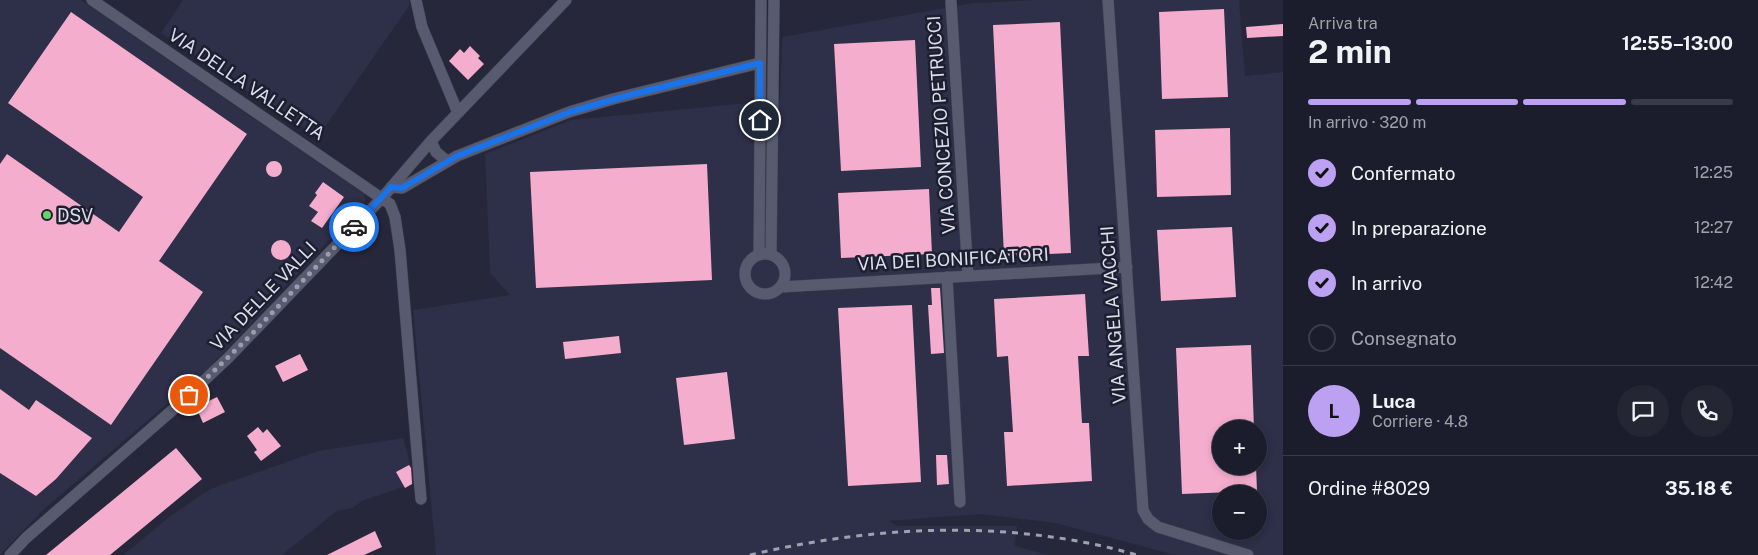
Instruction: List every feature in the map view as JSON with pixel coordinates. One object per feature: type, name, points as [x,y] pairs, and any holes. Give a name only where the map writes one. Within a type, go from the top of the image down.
[{"type":"street","name":"VIA DELLA VALLETTA","points":[[92,0],[382,198]]},
{"type":"street","points":[[416,0],[422,27],[458,113]]},
{"type":"street","name":"VIA DELLE VALLI","points":[[10,555],[26,538],[208,378],[382,198],[431,141],[566,0]]},
{"type":"street","points":[[759,254],[760,0]]},
{"type":"street","points":[[771,255],[774,0]]},
{"type":"street","name":"VIA ANGELA VACCHI","points":[[1108,0],[1142,502],[1145,515],[1150,522],[1158,527],[1248,555]]},
{"type":"street","name":"VIA CONCEZIO PETRUCCI","points":[[951,2],[968,276]]},
{"type":"street","points":[[391,187],[402,188],[447,161],[576,110],[760,63]]},
{"type":"street","points":[[431,141],[436,152],[447,161]]},
{"type":"street","points":[[382,198],[390,204],[398,228],[421,500]]},
{"type":"street","points":[[759,254],[771,255],[777,258],[784,268],[784,281],[776,292],[762,295],[756,293],[746,283],[744,269],[753,257],[759,254]]},
{"type":"street","name":"VIA DEI BONIFICATORI","points":[[781,287],[1127,267]]},
{"type":"street","points":[[948,277],[960,502]]},
{"type":"shaded area","points":[[0,0],[81,0],[364,194],[366,199],[209,368],[43,510],[0,555]]},
{"type":"shaded area","points":[[183,0],[409,0],[409,6],[318,137],[161,33]]},
{"type":"shaded area","points":[[1037,0],[1239,0],[1245,76],[1283,72],[1283,555],[1175,555],[1055,523],[980,514],[889,521],[897,526],[1017,526],[1015,546],[1048,555],[436,555],[413,310],[510,295],[490,273],[485,154],[571,120],[780,100],[782,37],[973,3]]},
{"type":"shaded area","points":[[403,438],[416,483],[364,500],[352,508],[337,511],[282,555],[123,555],[169,517],[210,489],[318,451]]},
{"type":"building","points":[[1224,9],[1228,97],[1162,99],[1159,12]]},
{"type":"building","name":"DSV","points":[[71,12],[247,134],[159,261],[203,292],[111,425],[0,348],[0,164],[7,154],[119,232],[143,197],[8,103]]},
{"type":"building","points":[[1060,22],[1071,253],[1004,256],[993,25]]},
{"type":"building","points":[[1283,24],[1283,36],[1247,38],[1246,27]]},
{"type":"building","points":[[915,40],[921,167],[841,171],[834,44]]},
{"type":"building","points":[[470,46],[480,56],[478,58],[484,64],[468,80],[449,61],[460,49],[464,53]]},
{"type":"building","points":[[1230,128],[1231,195],[1157,197],[1155,130]]},
{"type":"building","points":[[274,161],[280,163],[282,169],[280,175],[274,177],[268,175],[266,169],[268,163]]},
{"type":"building","points":[[707,164],[712,280],[536,288],[530,172]]},
{"type":"building","points":[[323,182],[344,197],[322,228],[311,221],[318,212],[309,206]]},
{"type":"building","points":[[929,189],[932,254],[841,258],[838,193]]},
{"type":"building","points":[[1232,227],[1236,297],[1161,301],[1157,230]]},
{"type":"building","points":[[281,240],[288,243],[291,250],[288,257],[281,260],[274,257],[271,250],[274,243]]},
{"type":"building","points":[[931,288],[940,288],[944,353],[931,354],[928,305],[932,305]]},
{"type":"building","points":[[1085,294],[1089,356],[1078,356],[1082,423],[1089,423],[1092,481],[1007,486],[1004,432],[1013,432],[1008,356],[997,357],[994,299]]},
{"type":"building","points":[[912,305],[921,482],[848,486],[838,308]]},
{"type":"building","points":[[619,336],[621,353],[565,359],[563,342]]},
{"type":"building","points":[[1251,345],[1254,420],[1212,420],[1212,475],[1256,475],[1257,485],[1212,485],[1212,493],[1182,494],[1176,348]]},
{"type":"building","points":[[300,354],[308,370],[283,382],[275,366]]},
{"type":"building","points":[[727,372],[735,439],[684,445],[676,378]]},
{"type":"building","points":[[0,389],[29,410],[36,400],[92,438],[56,479],[36,496],[0,473]]},
{"type":"building","points":[[217,397],[225,412],[203,423],[196,407]]},
{"type":"building","points":[[258,427],[263,433],[267,429],[281,446],[261,461],[254,452],[257,450],[247,436]]},
{"type":"building","points":[[176,448],[202,479],[110,555],[46,555]]},
{"type":"building","points":[[936,455],[947,455],[949,484],[937,485]]},
{"type":"building","points":[[409,465],[411,468],[412,484],[405,488],[396,472]]},
{"type":"building","points":[[375,531],[382,547],[364,555],[327,555]]},
{"type":"railway","points":[[750,555],[846,537],[944,530],[993,531],[1042,536],[1090,543],[1137,555]]},
{"type":"way so far","points":[[189,395],[250,336],[354,227]]},
{"type":"place","name":"DSV","points":[[47,215]]},
{"type":"route","points":[[354,227],[391,187],[402,188],[412,184],[447,161],[557,117],[626,96],[760,63],[760,120]]}]
